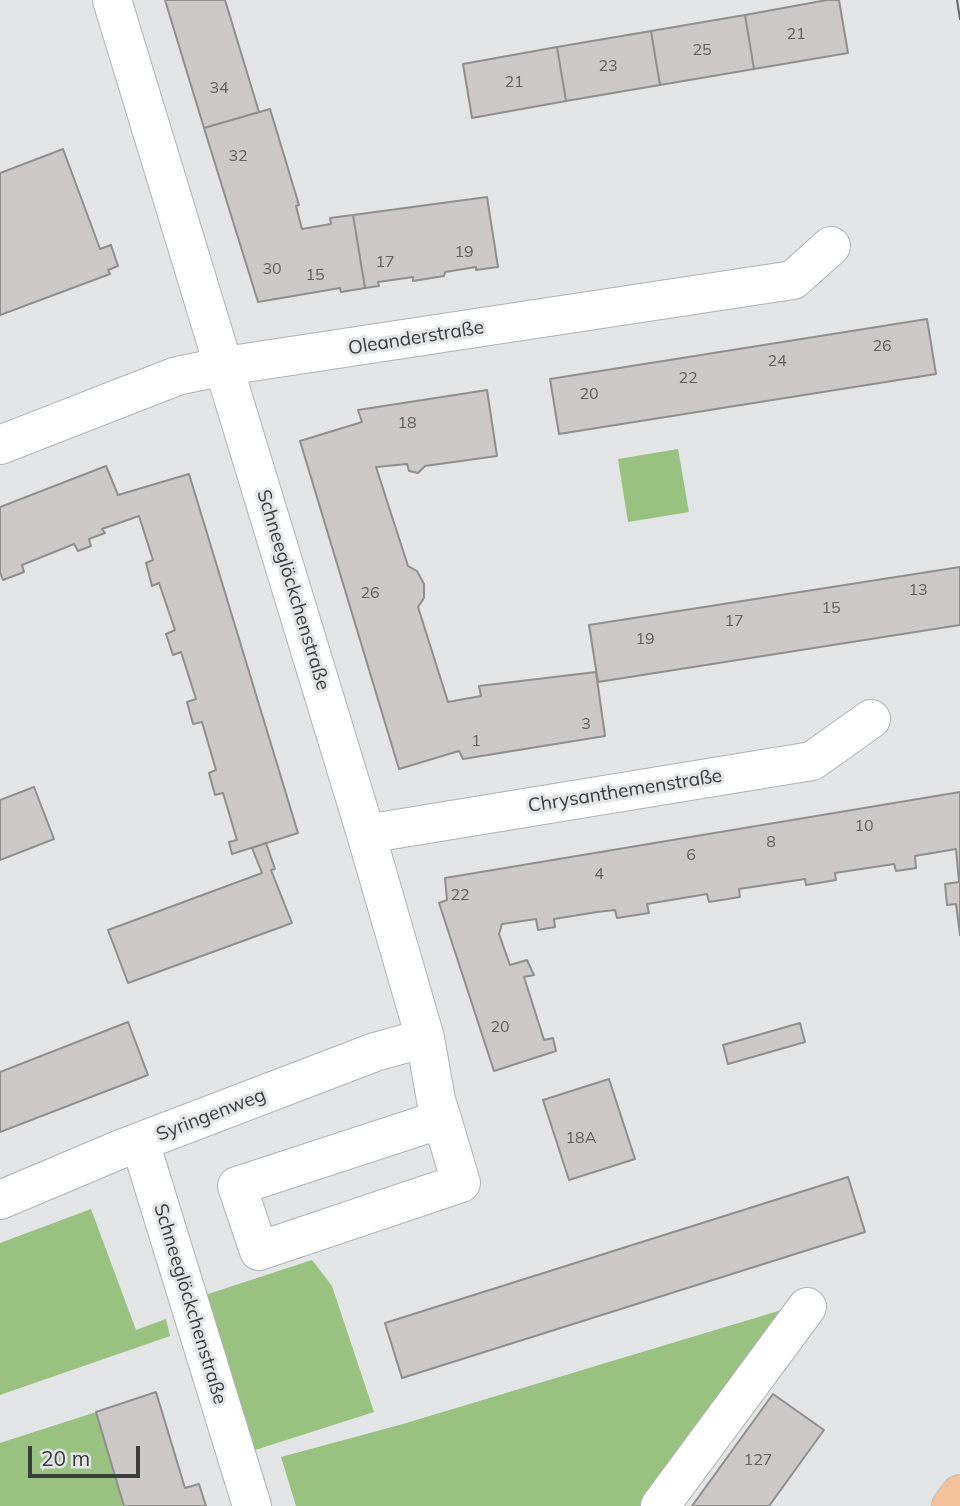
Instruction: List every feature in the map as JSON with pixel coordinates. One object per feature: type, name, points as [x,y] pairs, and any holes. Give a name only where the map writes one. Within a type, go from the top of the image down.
[{"type":"main road","points":[[951,1506],[960,1494]]},
{"type":"street","name":"Schneeglöckchenstraße","points":[[112,0],[366,834],[425,1038],[436,1100],[442,1119],[461,1183],[259,1251],[237,1186],[442,1119]]},
{"type":"street","name":"Oleanderstraße","points":[[0,444],[177,376],[225,366],[793,280],[831,246]]},
{"type":"street","name":"Chrysanthemenstraße","points":[[366,834],[812,761],[871,719]]},
{"type":"street","name":"Syringenweg","points":[[0,1200],[140,1142],[375,1052],[425,1038]]},
{"type":"street","name":"Schneeglöckchenstraße","points":[[140,1142],[253,1506]]},
{"type":"street","points":[[660,1506],[807,1307]]},
{"type":"green space","points":[[678,449],[689,512],[628,522],[618,459]]},
{"type":"green space","points":[[91,1209],[136,1330],[166,1319],[170,1336],[0,1395],[0,1243]]},
{"type":"green space","points":[[312,1260],[332,1286],[374,1412],[252,1451],[205,1295]]},
{"type":"green space","points":[[785,1309],[650,1506],[296,1506],[281,1457],[403,1424]]},
{"type":"green space","points":[[96,1412],[124,1506],[0,1506],[0,1443]]},
{"type":"building","points":[[165,0],[225,0],[259,112],[204,128]]},
{"type":"building","points":[[839,0],[848,53],[754,69],[745,15]]},
{"type":"building","points":[[745,15],[754,69],[660,85],[651,31]]},
{"type":"building","points":[[651,31],[660,85],[566,101],[557,47]]},
{"type":"building","points":[[557,47],[566,101],[472,118],[463,64]]},
{"type":"building","points":[[270,109],[299,205],[296,206],[302,229],[331,224],[330,218],[353,215],[365,288],[341,292],[340,288],[258,302],[204,128]]},
{"type":"building","points":[[63,149],[100,249],[111,245],[118,266],[108,270],[110,274],[0,315],[0,173]]},
{"type":"building","points":[[487,197],[498,267],[445,272],[444,276],[413,281],[413,277],[378,282],[379,286],[365,288],[353,215]]},
{"type":"building","points":[[927,319],[936,374],[559,434],[550,379]]},
{"type":"building","points":[[487,390],[497,456],[425,466],[418,473],[409,471],[407,464],[376,467],[408,566],[417,571],[424,584],[424,598],[418,607],[448,702],[481,696],[479,686],[596,672],[605,736],[463,759],[459,751],[399,769],[300,441],[362,422],[358,410]]},
{"type":"building","points":[[106,466],[118,495],[189,474],[298,833],[232,854],[229,842],[237,840],[223,793],[215,795],[209,773],[216,770],[202,722],[193,724],[187,702],[196,699],[181,652],[173,655],[166,634],[175,630],[159,583],[152,586],[146,563],[153,560],[139,516],[102,529],[105,533],[89,539],[91,546],[78,551],[74,544],[22,565],[24,572],[3,580],[0,572],[0,507]]},
{"type":"building","points":[[960,567],[960,625],[598,682],[589,625]]},
{"type":"building","points":[[34,787],[54,839],[0,860],[0,800]]},
{"type":"building","points":[[960,792],[960,935],[956,904],[947,905],[945,884],[959,882],[956,849],[915,856],[916,868],[896,871],[894,864],[835,873],[836,880],[806,885],[805,879],[739,889],[740,897],[709,902],[707,894],[647,904],[649,913],[617,918],[615,910],[597,912],[554,919],[555,927],[538,930],[536,919],[502,924],[499,934],[510,965],[527,960],[534,975],[524,977],[544,1040],[553,1038],[556,1051],[494,1071],[439,903],[447,900],[445,878]]},
{"type":"building","points":[[266,843],[275,869],[271,870],[292,923],[128,983],[108,930],[262,873],[252,848]]},
{"type":"building","points":[[128,1022],[148,1075],[0,1132],[0,1072]]},
{"type":"building","points":[[800,1023],[805,1042],[728,1064],[723,1045]]},
{"type":"building","points":[[609,1079],[635,1159],[569,1180],[543,1100]]},
{"type":"building","points":[[848,1177],[865,1232],[402,1378],[385,1323]]},
{"type":"building","points":[[156,1392],[185,1488],[199,1484],[206,1506],[124,1506],[96,1412]]},
{"type":"building","points":[[773,1394],[824,1430],[769,1506],[692,1506]]},
{"type":"tram line","points":[[957,0],[960,19]]}]
